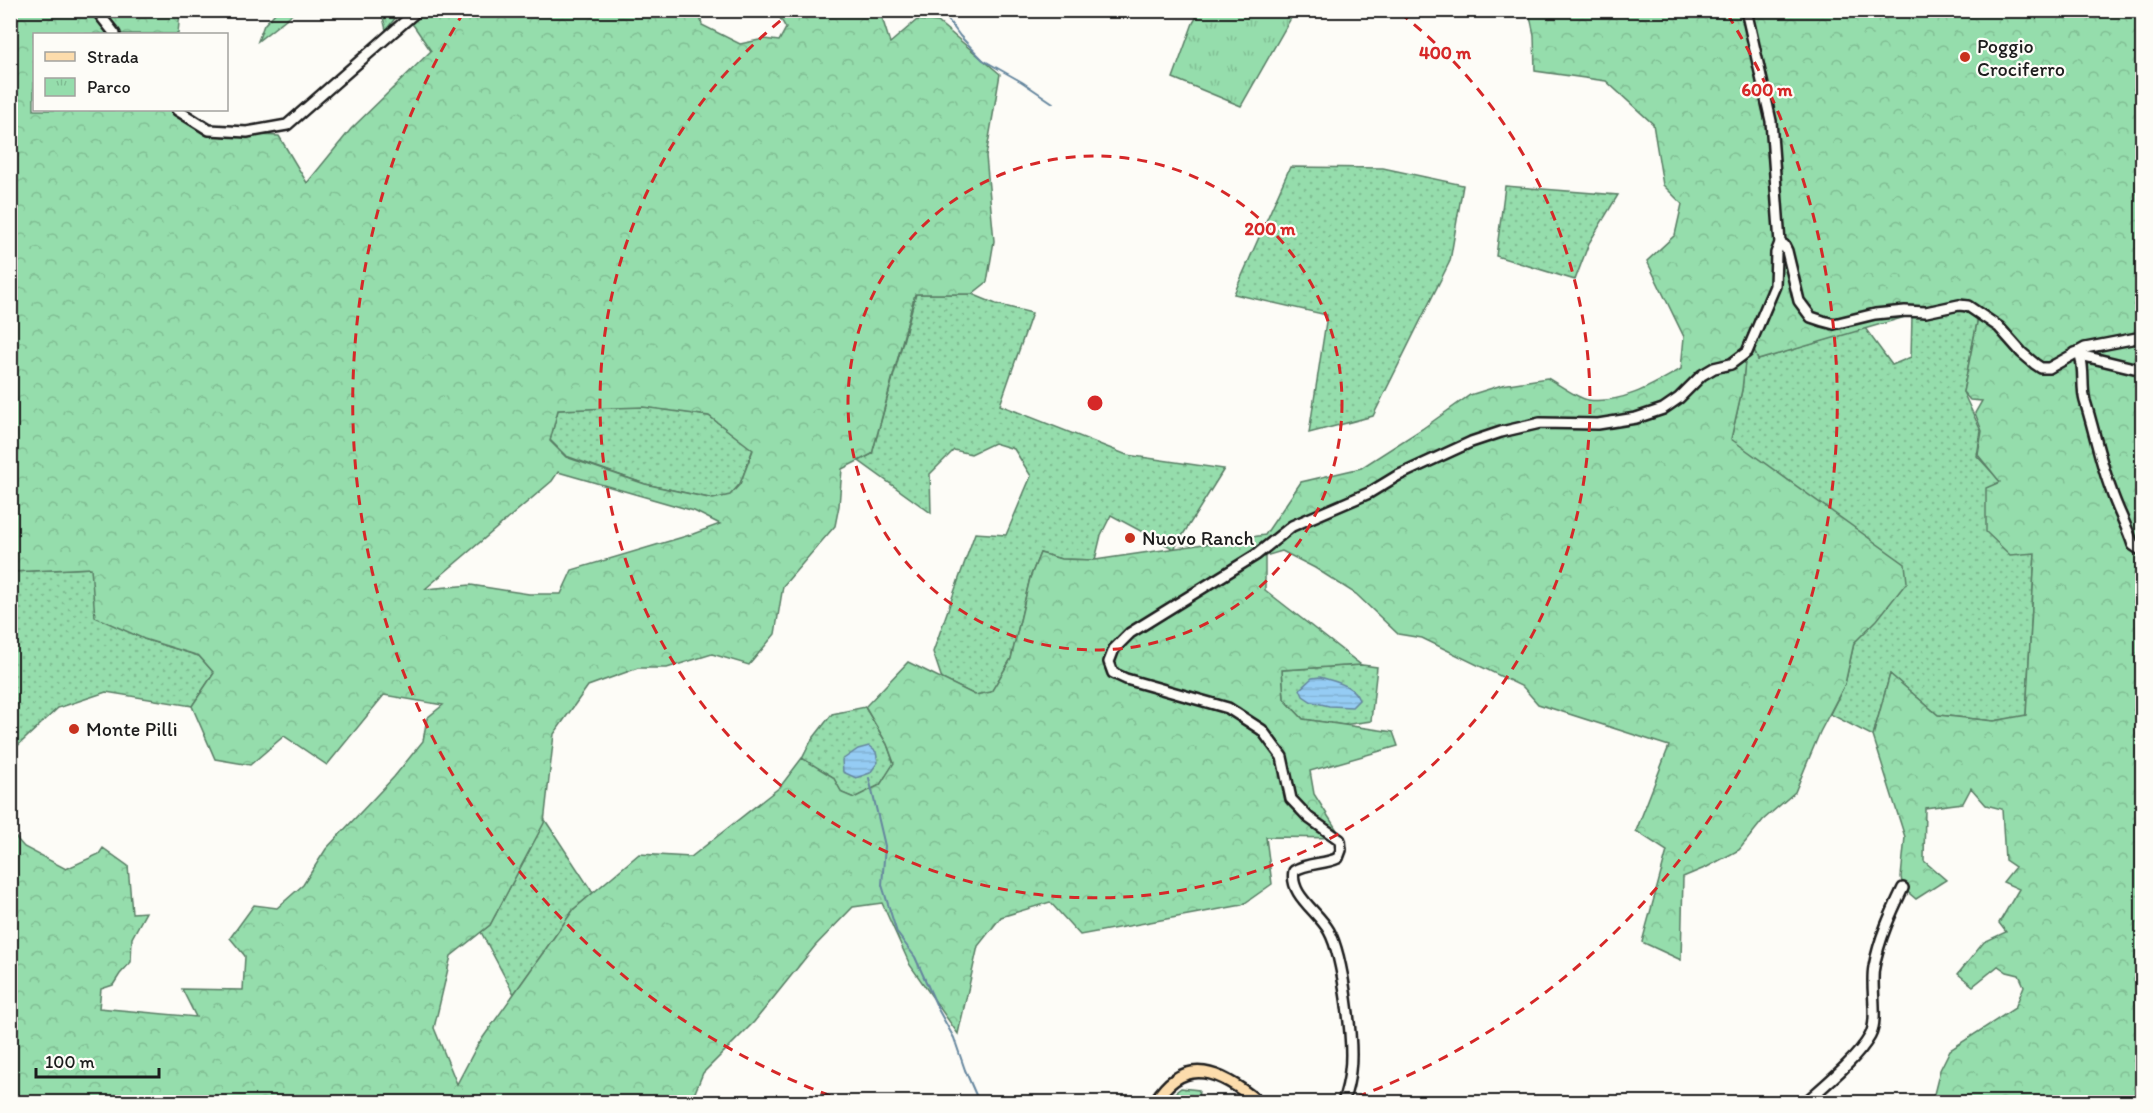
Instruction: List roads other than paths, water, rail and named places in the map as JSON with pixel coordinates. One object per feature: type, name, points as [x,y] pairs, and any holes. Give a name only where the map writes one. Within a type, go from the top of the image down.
[{"type":"main road","points":[[1155,1102],[1165,1087],[1176,1077],[1190,1072],[1221,1077],[1238,1086],[1258,1102]]},
{"type":"street","points":[[96,10],[114,33]]},
{"type":"street","points":[[179,111],[209,129],[247,132],[287,125],[418,10]]},
{"type":"street","points":[[1342,1102],[1350,1071],[1350,1045],[1341,970],[1330,933],[1321,918],[1295,888],[1293,878],[1294,871],[1303,865],[1329,862],[1338,858],[1341,850],[1340,840],[1309,818],[1291,799],[1282,757],[1262,730],[1228,708],[1126,679],[1113,673],[1109,662],[1114,650],[1130,633],[1256,555],[1286,530],[1369,493],[1397,476],[1471,442],[1501,432],[1540,423],[1617,422],[1663,409],[1679,398],[1702,375],[1714,368],[1731,364],[1747,352],[1774,286],[1776,253],[1780,243],[1771,121],[1746,10]]},
{"type":"street","points":[[1780,243],[1784,245],[1789,256],[1799,301],[1811,317],[1834,324],[1875,314],[1905,311],[1926,312],[1959,305],[1968,306],[1999,327],[2022,353],[2041,368],[2049,368],[2062,363],[2091,346],[2142,337]]},
{"type":"street","points":[[2077,354],[2142,370]]},
{"type":"street","points":[[2077,354],[2084,375],[2084,394],[2111,490],[2127,525],[2133,545],[2142,551]]},
{"type":"street","points":[[1806,1102],[1846,1065],[1871,1035],[1874,1010],[1873,968],[1887,922],[1903,888]]},
{"type":"water","points":[[1320,677],[1348,687],[1359,700],[1352,707],[1329,706],[1312,702],[1303,696],[1300,689],[1312,678]]},
{"type":"water","points":[[869,746],[876,752],[878,762],[870,773],[856,778],[843,772],[842,760],[858,749]]},
{"type":"waterway","points":[[941,10],[960,36],[983,60],[1053,103]]},
{"type":"waterway","points":[[869,778],[885,846],[882,885],[897,933],[915,957],[939,1011],[954,1038],[979,1102]]},
{"type":"place","name":"Poggio Crociferro","points":[[1965,57]]},
{"type":"place","name":"Nuovo Ranch","points":[[1130,538]]},
{"type":"place","name":"Monte Pilli","points":[[74,729]]}]
